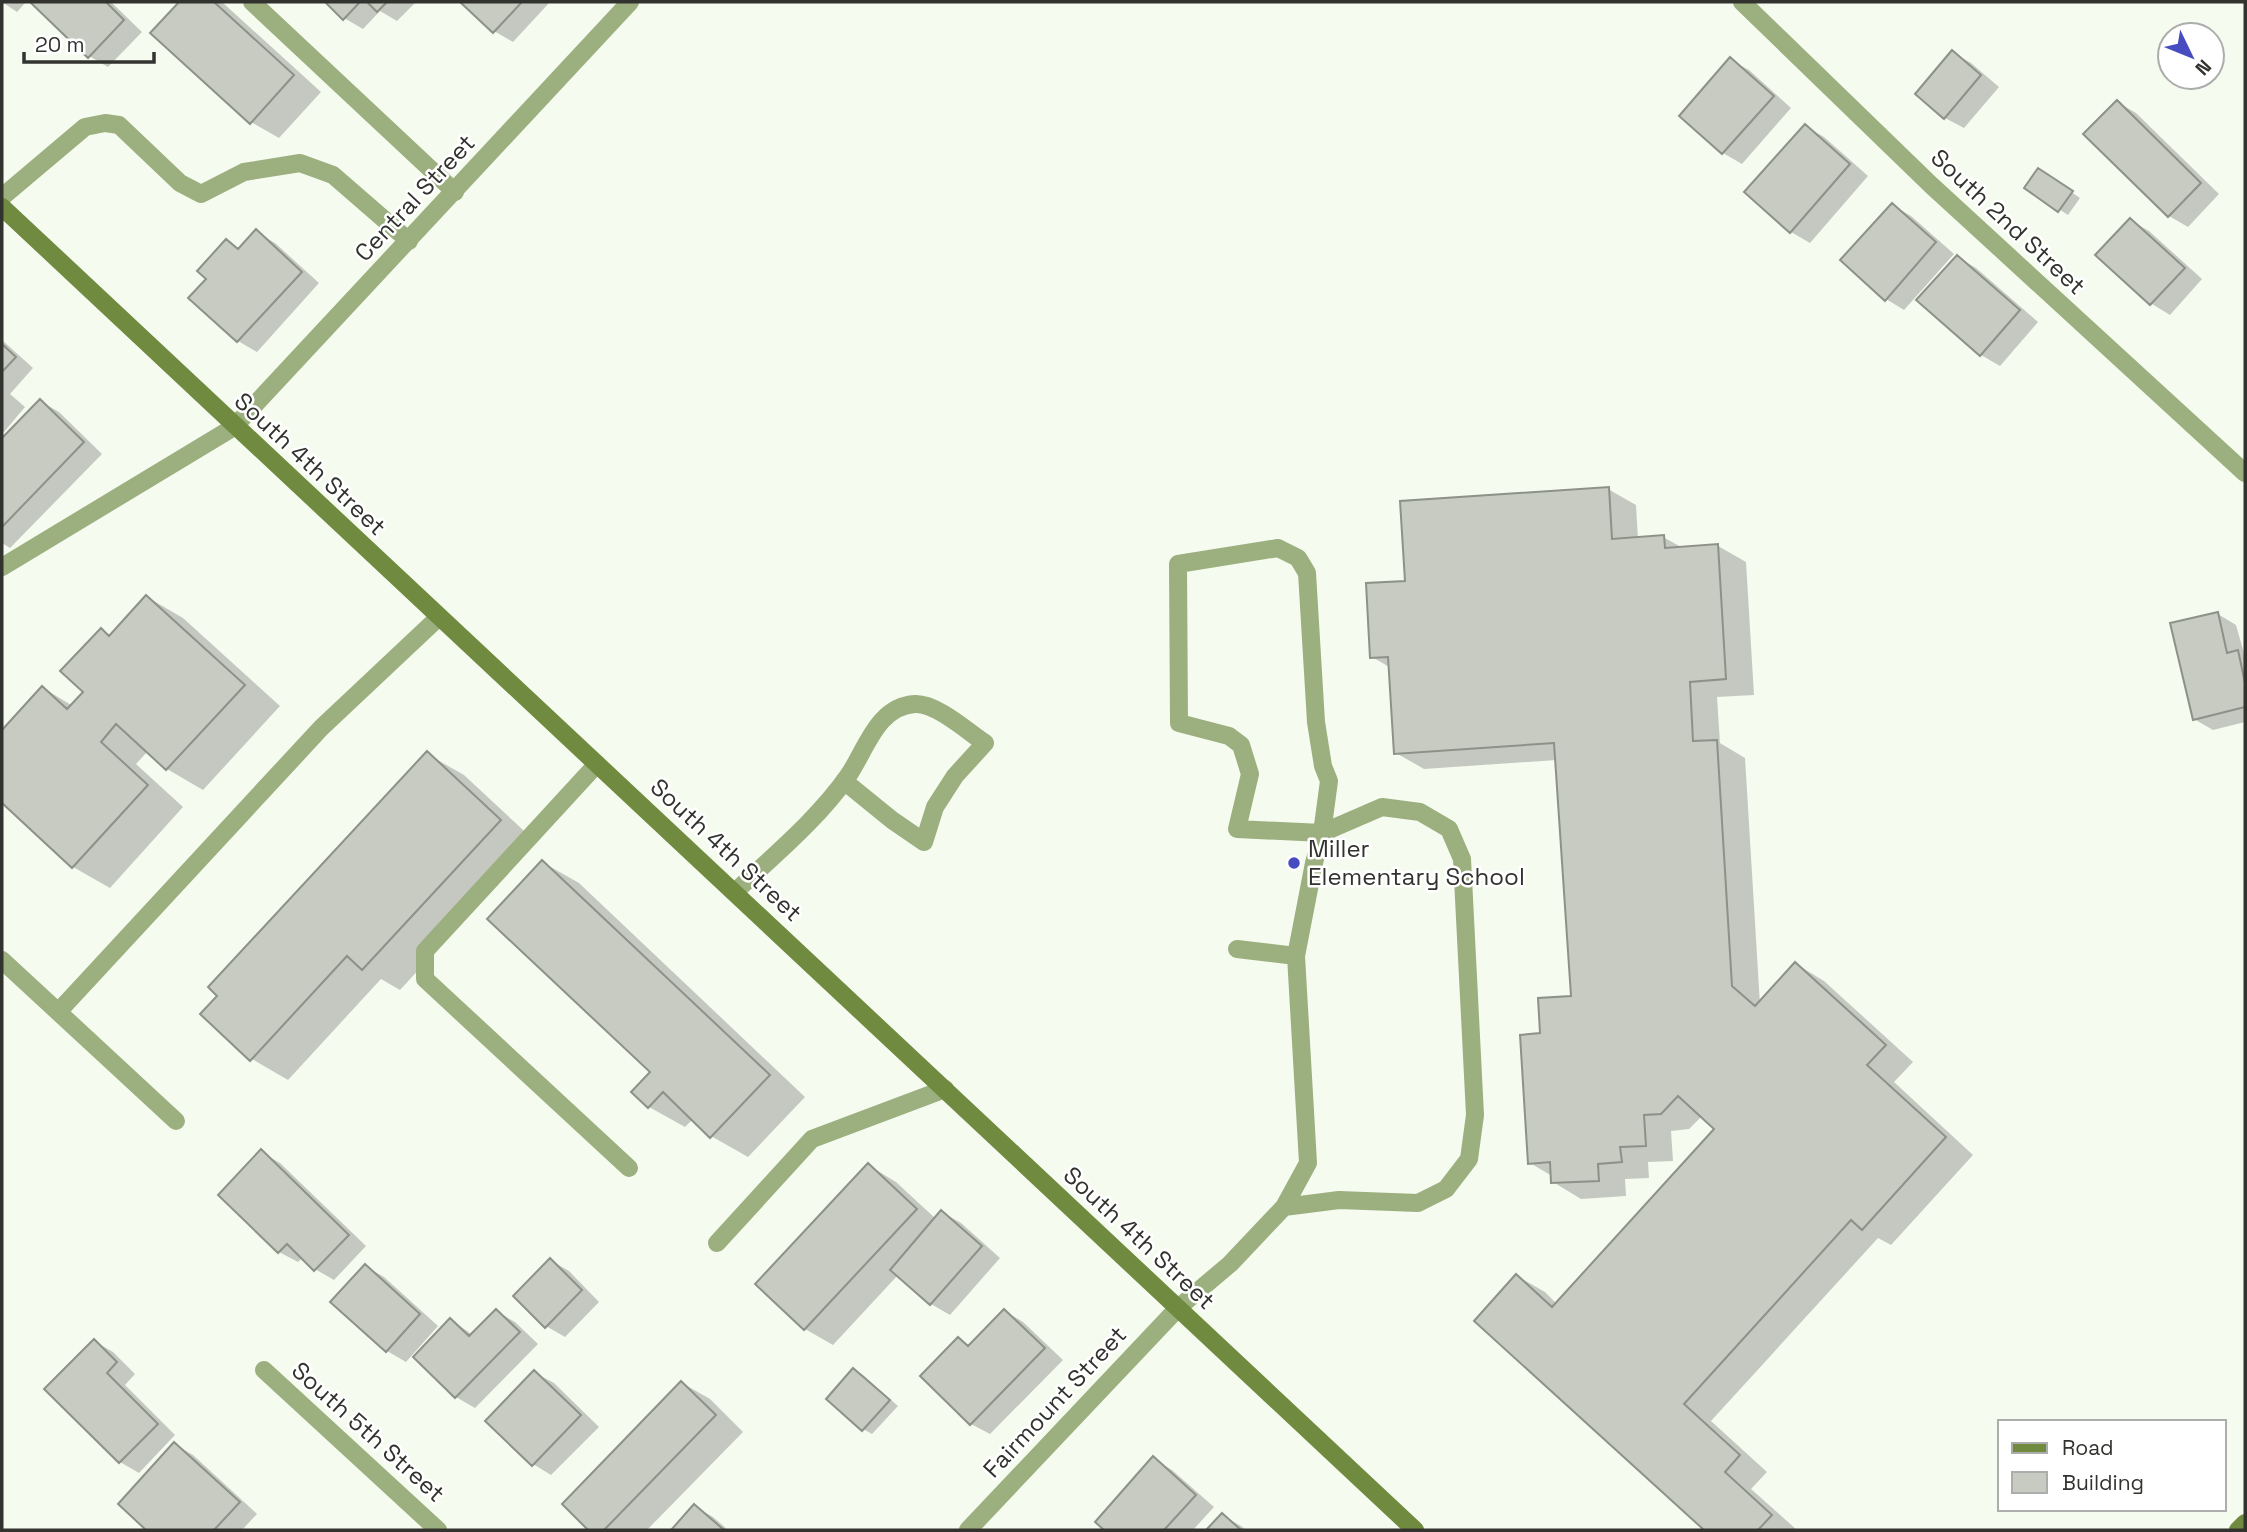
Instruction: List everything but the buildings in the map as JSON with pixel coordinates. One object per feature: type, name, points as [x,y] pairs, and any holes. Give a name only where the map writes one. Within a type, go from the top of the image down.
[{"type":"main road","name":"South 4th Street","points":[[2,207],[1415,1530]]},
{"type":"main road","points":[[2238,1530],[2245,1522]]},
{"type":"street","points":[[252,2],[454,192]]},
{"type":"street","name":"Central Street","points":[[2,567],[234,427],[630,2]]},
{"type":"street","name":"South 2nd Street","points":[[1742,2],[1931,185],[2245,473]]},
{"type":"street","points":[[2,197],[85,127],[104,123],[118,125],[180,183],[201,194],[244,172],[270,167],[300,163],[333,175],[409,241]]},
{"type":"street","name":"Fairmount Street","points":[[968,1530],[1178,1308],[1230,1264],[1284,1208],[1308,1163],[1296,956],[1322,833],[1329,781],[1323,766],[1316,722],[1307,573],[1298,558],[1278,548],[1178,564],[1179,723],[1229,736],[1241,745],[1250,774],[1237,829],[1322,833]]},
{"type":"street","points":[[58,1013],[321,727],[439,617]]},
{"type":"street","points":[[736,892],[829,802],[875,729],[892,711],[915,704],[934,708],[985,743],[955,776],[935,807],[924,842],[844,781]]},
{"type":"street","points":[[597,764],[425,951],[425,979],[629,1168]]},
{"type":"street","points":[[1284,1208],[1339,1200],[1418,1203],[1446,1189],[1469,1159],[1475,1115],[1462,859],[1449,829],[1420,812],[1382,807],[1322,833]]},
{"type":"street","points":[[1237,949],[1296,956]]},
{"type":"street","points":[[2,960],[176,1121]]},
{"type":"street","points":[[717,1243],[812,1139],[945,1089]]},
{"type":"street","name":"South 5th Street","points":[[264,1370],[438,1530]]},
{"type":"place","name":"Miller Elementary School","points":[[1294,863]]}]
